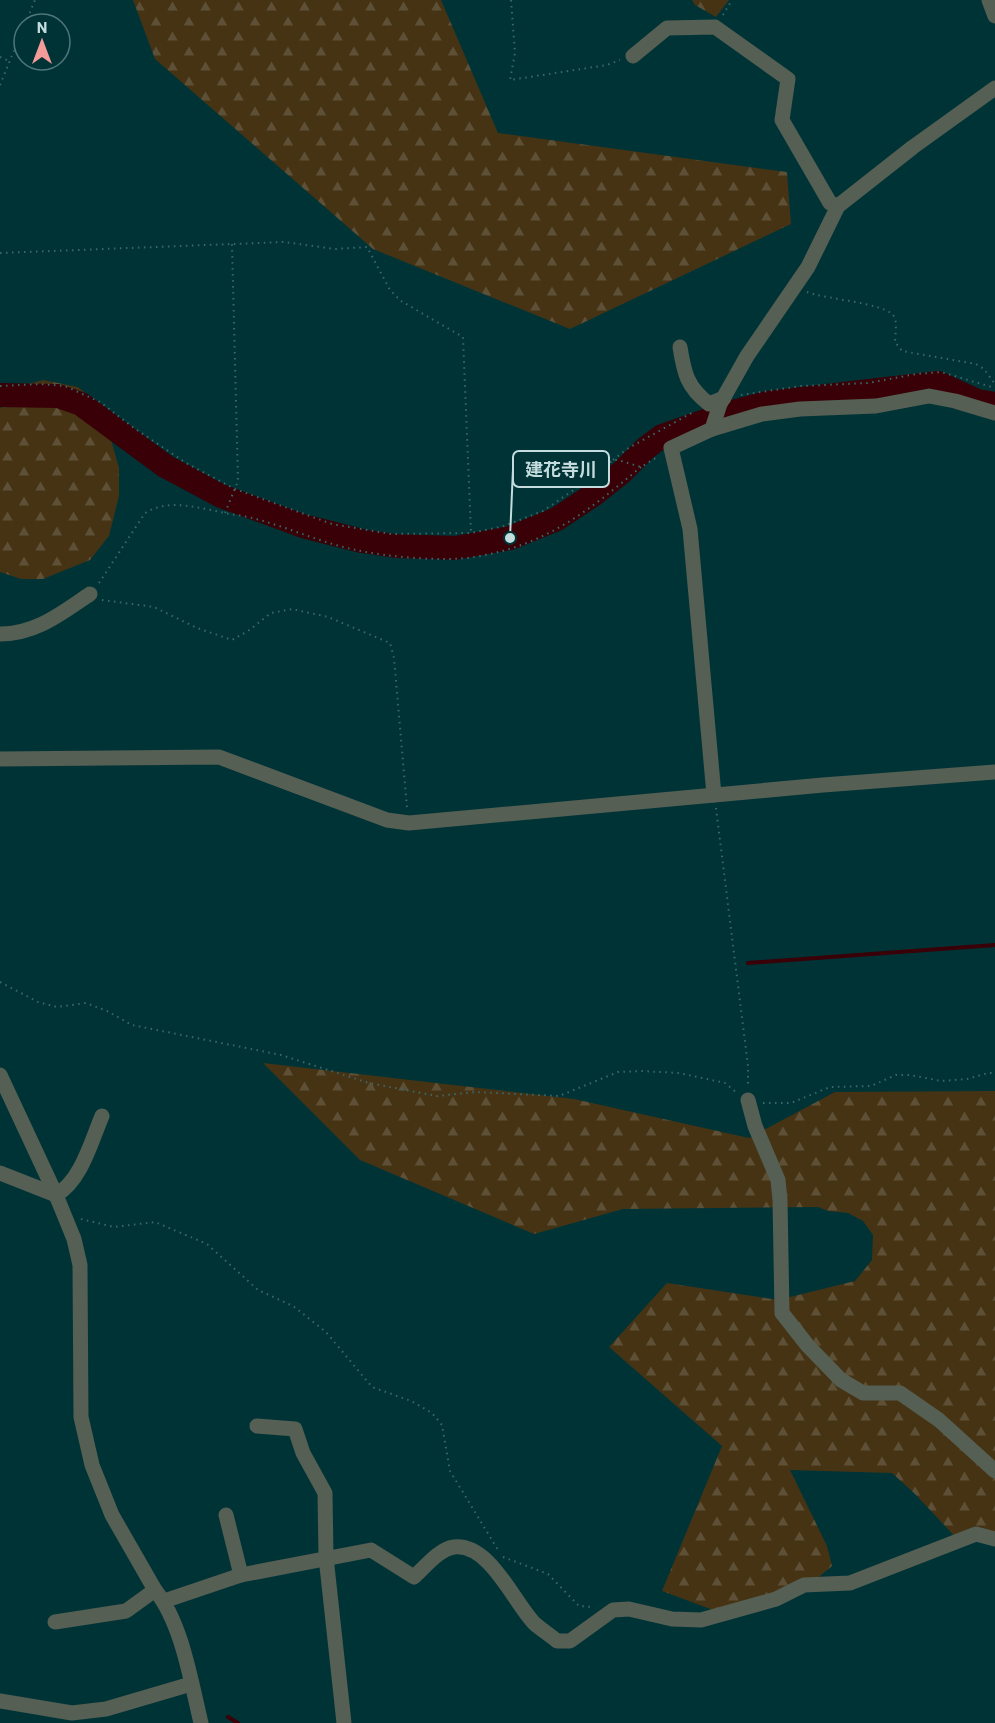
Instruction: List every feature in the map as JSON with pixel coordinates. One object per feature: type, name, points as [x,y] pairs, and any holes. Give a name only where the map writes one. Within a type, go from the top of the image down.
[{"type":"street","points":[[989,0],[995,16]]},
{"type":"street","points":[[633,56],[667,28],[715,27],[788,79],[782,120],[830,203],[838,206]]},
{"type":"street","points":[[713,426],[718,402],[747,356],[796,287],[838,206],[913,147],[995,88]]},
{"type":"street","points":[[680,346],[684,374],[700,396],[718,402]]},
{"type":"street","points":[[714,795],[690,529],[671,448],[713,426],[762,414],[800,409],[876,406],[930,396],[995,413]]},
{"type":"street","points":[[0,634],[40,627],[90,594]]},
{"type":"street","points":[[0,759],[219,757],[387,820],[409,823],[995,772]]},
{"type":"street","points":[[0,1075],[74,1239],[80,1265],[81,1417],[92,1465],[112,1515],[160,1595],[175,1625],[201,1723]]},
{"type":"street","points":[[748,1100],[754,1126],[777,1180],[780,1200],[782,1313],[808,1346],[841,1380],[863,1393],[900,1393],[939,1420],[995,1471]]},
{"type":"street","points":[[56,1195],[67,1189],[102,1116]]},
{"type":"street","points":[[0,1173],[56,1195]]},
{"type":"street","points":[[257,1426],[295,1429],[303,1453],[325,1493],[326,1557],[344,1723]]},
{"type":"street","points":[[226,1515],[241,1575]]},
{"type":"street","points":[[55,1622],[126,1611],[160,1595],[241,1575],[372,1550],[414,1577],[441,1552],[453,1547],[469,1548],[494,1568],[534,1623],[557,1641],[570,1641],[613,1610],[630,1609],[672,1619],[701,1620],[776,1599],[804,1585],[850,1583],[976,1533],[995,1539]]},
{"type":"street","points":[[0,1701],[72,1713],[106,1709],[191,1684]]},
{"type":"path","points":[[511,0],[515,53],[510,80],[607,65],[633,56]]},
{"type":"path","points":[[715,27],[732,0]]},
{"type":"path","points":[[0,85],[12,54]]},
{"type":"path","points":[[0,57],[9,61]]},
{"type":"path","points":[[0,253],[284,242],[335,249],[367,247],[390,290],[401,301],[463,337],[471,533]]},
{"type":"path","points":[[225,513],[238,480],[232,244]]},
{"type":"path","points":[[796,287],[827,298],[874,305],[883,309],[892,314],[895,320],[895,342],[902,351],[976,364],[984,369],[995,384]]},
{"type":"path","points":[[0,386],[40,384],[66,386],[100,402],[186,463],[235,489],[332,524],[392,534],[471,533],[504,526],[543,511],[581,485],[627,448],[718,402],[801,386],[868,383],[941,372],[995,388]]},
{"type":"path","points":[[409,823],[394,658],[390,643],[328,617],[292,609],[271,613],[248,631],[232,639],[197,628],[154,607],[109,602],[90,594],[145,513],[153,508],[190,506],[254,518],[356,550],[389,555],[473,557],[510,549],[541,538],[588,511],[641,467],[671,448]]},
{"type":"path","points":[[613,460],[641,467]]},
{"type":"path","points":[[714,795],[748,1066],[748,1100]]},
{"type":"path","points":[[0,982],[38,1002],[57,1007],[86,1003],[107,1011],[132,1026],[281,1055],[369,1083],[437,1096],[475,1092],[559,1096],[618,1072],[641,1071],[679,1073],[725,1083],[748,1100],[762,1103],[791,1103],[830,1086],[871,1086],[896,1076],[910,1075],[941,1081],[967,1079],[995,1073]]},
{"type":"path","points":[[64,1215],[114,1227],[155,1222],[207,1244],[258,1290],[293,1306],[326,1332],[372,1387],[411,1401],[432,1413],[442,1425],[450,1471],[501,1556],[548,1575],[579,1606],[613,1610]]},
{"type":"green space","points":[[133,0],[441,0],[498,133],[787,172],[791,224],[570,329],[373,249],[155,59]]},
{"type":"green space","points":[[692,0],[729,0],[716,17],[695,5]]},
{"type":"green space","points":[[43,380],[78,387],[102,407],[119,468],[119,496],[109,536],[90,560],[43,579],[21,579],[0,572],[0,409],[20,386]]},
{"type":"green space","points":[[263,1063],[574,1099],[749,1138],[835,1092],[995,1091],[995,1539],[961,1543],[892,1473],[790,1470],[827,1546],[832,1566],[802,1591],[713,1610],[662,1591],[722,1446],[609,1347],[667,1283],[778,1300],[855,1281],[872,1260],[873,1235],[863,1221],[848,1213],[828,1211],[818,1207],[623,1209],[534,1234],[360,1160]]},
{"type":"waterway","points":[[0,395],[58,396],[81,404],[165,466],[221,496],[303,526],[362,541],[396,546],[455,548],[510,538],[557,519],[593,495],[662,436],[725,414],[766,403],[938,383],[977,401],[995,404]]},
{"type":"waterway","points":[[748,963],[995,945]]},
{"type":"waterway","points":[[228,1717],[238,1723]]},
{"type":"place","name":"建花寺川","points":[[510,538]]}]
